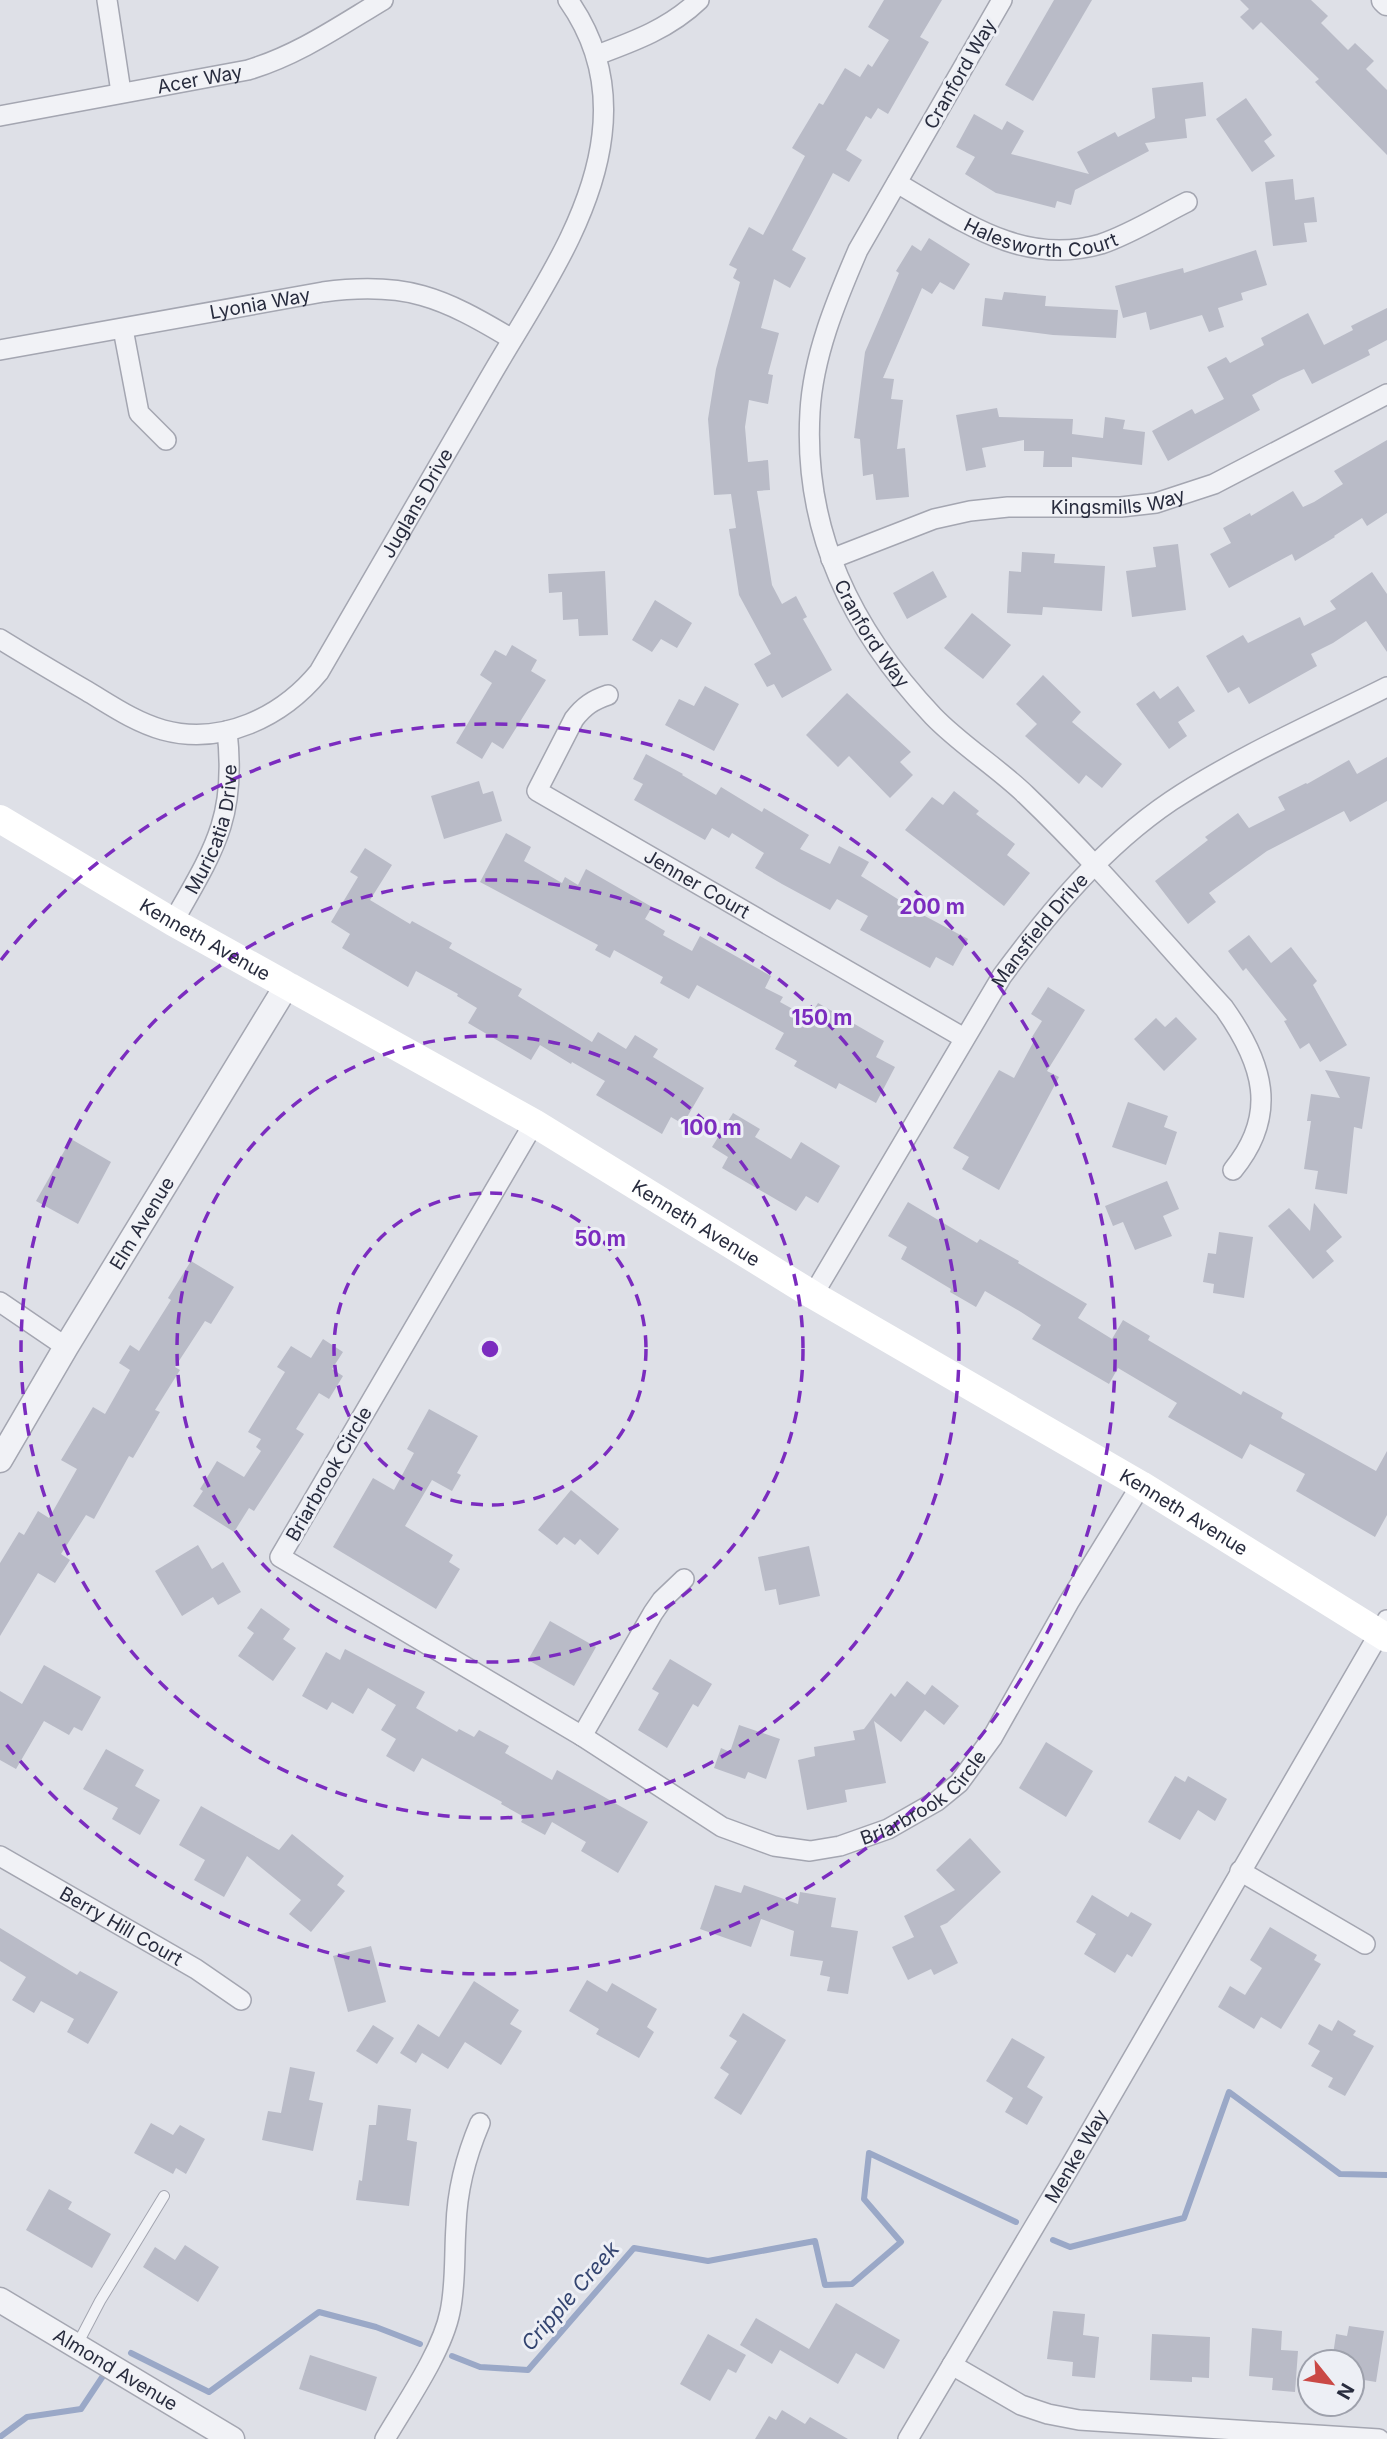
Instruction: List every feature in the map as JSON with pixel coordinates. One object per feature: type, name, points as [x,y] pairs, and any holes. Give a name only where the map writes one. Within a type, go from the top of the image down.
[{"type":"main road","name":"Kenneth Avenue","points":[[0,819],[173,922],[534,1123],[813,1295],[1384,1630]]},
{"type":"street","points":[[107,0],[121,92]]},
{"type":"street","name":"Acer Way","points":[[0,116],[278,61],[383,0]]},
{"type":"street","name":"Juglans Drive","points":[[0,639],[135,720],[180,733],[211,733],[244,727],[273,714],[294,698],[319,672],[512,339],[574,230],[586,203],[602,135],[602,95],[597,55],[589,35],[568,0]]},
{"type":"street","points":[[597,55],[656,32],[677,20],[699,0]]},
{"type":"street","name":"Cranford Way","points":[[1002,0],[858,250],[844,280],[817,366],[810,410],[813,489],[820,526],[844,593],[883,657],[908,688],[936,718],[1025,794],[1094,865],[1224,1009],[1246,1041],[1260,1082],[1261,1114],[1251,1144],[1233,1170]]},
{"type":"street","name":"Halesworth Court","points":[[897,183],[986,235],[1017,246],[1050,250],[1100,244],[1187,202]]},
{"type":"street","name":"Lyonia Way","points":[[0,351],[360,287],[396,289],[434,298],[466,312],[512,339]]},
{"type":"street","points":[[123,329],[139,413],[166,440]]},
{"type":"street","name":"Kingsmills Way","points":[[831,559],[934,519],[970,512],[1007,507],[1121,508],[1185,495],[1214,484],[1387,394]]},
{"type":"street","name":"Mansfield Drive","points":[[813,1295],[1002,976],[1032,935],[1094,865],[1143,822],[1214,775],[1387,687]]},
{"type":"street","name":"Jenner Court","points":[[608,695],[594,700],[574,719],[537,791],[964,1038]]},
{"type":"street","name":"Muricatia Drive","points":[[173,922],[208,860],[221,829],[229,797],[227,731]]},
{"type":"street","name":"Elm Avenue","points":[[0,1460],[287,985]]},
{"type":"street","name":"Briarbrook Circle","points":[[534,1123],[280,1557],[582,1736],[722,1827],[774,1846],[810,1851],[840,1846],[879,1833],[917,1814],[959,1783],[992,1738],[1069,1602],[1141,1485]]},
{"type":"street","points":[[0,1302],[66,1347]]},
{"type":"street","points":[[582,1736],[653,1613],[662,1600],[684,1579]]},
{"type":"street","name":"Menke Way","points":[[908,2439],[1384,1630]]},
{"type":"street","name":"Berry Hill Court","points":[[0,1856],[196,1969],[241,2000]]},
{"type":"street","points":[[1240,1871],[1365,1944]]},
{"type":"street","points":[[385,2439],[441,2342],[450,2312],[456,2223],[466,2156],[480,2123]]},
{"type":"street","name":"Almond Avenue","points":[[0,2300],[232,2439]]},
{"type":"street","points":[[952,2365],[1021,2405],[1079,2420],[1165,2433],[1379,2439]]},
{"type":"lane","points":[[76,2345],[164,2196]]},
{"type":"building","points":[[884,0],[942,0],[920,37],[929,42],[888,114],[878,108],[871,119],[866,116],[846,150],[862,160],[849,182],[833,173],[792,250],[806,258],[790,288],[774,279],[761,328],[779,333],[768,374],[773,375],[768,404],[749,400],[745,427],[748,462],[768,460],[770,490],[757,491],[772,585],[782,604],[796,596],[807,617],[803,619],[832,670],[782,698],[774,684],[767,687],[754,664],[771,654],[739,595],[729,529],[736,528],[731,494],[714,495],[708,419],[716,369],[740,282],[733,278],[737,269],[729,265],[749,227],[763,235],[805,156],[792,148],[819,103],[823,105],[845,68],[860,77],[868,64],[872,67],[889,40],[868,27]]},
{"type":"building","points":[[1054,0],[1092,0],[1033,101],[1005,85]]},
{"type":"building","points":[[1240,0],[1311,0],[1328,16],[1321,23],[1348,50],[1355,43],[1374,61],[1366,69],[1387,90],[1387,155],[1315,82],[1319,79],[1261,22],[1253,30],[1240,17],[1249,9]]},
{"type":"building","points":[[1203,82],[1206,116],[1185,119],[1187,138],[1145,143],[1149,151],[1075,190],[1071,205],[1057,201],[1055,208],[996,193],[965,174],[975,157],[956,147],[974,114],[1002,130],[1007,121],[1024,131],[1011,154],[1089,174],[1077,152],[1115,132],[1118,137],[1155,118],[1152,88]]},
{"type":"building","points":[[1246,98],[1272,135],[1264,141],[1275,156],[1252,172],[1216,119]]},
{"type":"building","points":[[1293,179],[1295,200],[1314,197],[1317,222],[1304,223],[1307,242],[1273,246],[1265,182]]},
{"type":"building","points":[[929,238],[970,264],[954,290],[940,282],[932,294],[922,288],[883,378],[894,379],[891,399],[903,400],[897,449],[905,448],[909,497],[876,500],[873,474],[863,476],[860,439],[854,438],[865,352],[899,273],[896,271],[912,245],[921,251]]},
{"type":"building","points":[[1256,250],[1267,285],[1241,293],[1243,300],[1218,308],[1224,327],[1209,332],[1202,315],[1150,330],[1146,312],[1123,318],[1115,286],[1183,268],[1184,273]]},
{"type":"building","points":[[1004,292],[1046,296],[1045,306],[1118,310],[1116,338],[1053,335],[982,326],[985,298],[1002,300]]},
{"type":"building","points":[[1387,308],[1387,340],[1368,350],[1370,355],[1312,384],[1304,369],[1281,379],[1252,395],[1260,410],[1168,461],[1152,431],[1192,409],[1195,414],[1224,399],[1207,367],[1226,357],[1230,363],[1264,345],[1261,338],[1308,313],[1324,345],[1353,330],[1351,326]]},
{"type":"building","points":[[997,408],[999,417],[1073,419],[1072,434],[1103,438],[1105,417],[1125,420],[1123,429],[1145,432],[1142,465],[1072,457],[1072,467],[1043,467],[1044,451],[1024,451],[1024,440],[982,448],[986,467],[966,471],[956,415]]},
{"type":"building","points":[[1387,440],[1387,513],[1367,526],[1362,518],[1295,561],[1292,554],[1229,588],[1210,554],[1231,543],[1223,528],[1250,513],[1251,516],[1293,491],[1303,507],[1314,502],[1343,484],[1334,471]]},
{"type":"building","points":[[1178,544],[1186,610],[1132,617],[1126,571],[1156,567],[1153,547]]},
{"type":"building","points":[[1022,552],[1055,554],[1054,563],[1105,566],[1102,611],[1043,607],[1042,615],[1007,613],[1009,571],[1021,572]]},
{"type":"building","points":[[605,571],[608,635],[579,636],[578,619],[563,620],[562,592],[549,593],[548,574]]},
{"type":"building","points":[[933,571],[947,597],[907,619],[893,593]]},
{"type":"building","points":[[1372,572],[1387,594],[1387,652],[1366,621],[1311,654],[1317,666],[1249,704],[1239,687],[1228,693],[1206,656],[1243,635],[1248,643],[1300,617],[1304,626],[1336,609],[1330,601]]},
{"type":"building","points":[[655,600],[692,623],[677,648],[661,639],[652,652],[632,640]]},
{"type":"building","points":[[972,613],[1011,645],[983,679],[944,648]]},
{"type":"building","points":[[512,645],[537,660],[531,671],[546,680],[503,749],[492,742],[482,759],[456,743],[492,683],[480,675],[495,650],[506,656]]},
{"type":"building","points":[[1043,675],[1081,712],[1072,722],[1122,764],[1102,788],[1086,775],[1079,784],[1025,736],[1037,724],[1016,704]]},
{"type":"building","points":[[705,686],[739,704],[714,751],[665,725],[679,699],[694,706]]},
{"type":"building","points":[[1178,686],[1195,711],[1178,722],[1187,736],[1169,749],[1136,704],[1154,691],[1160,699]]},
{"type":"building","points":[[847,693],[911,752],[900,762],[913,775],[890,798],[849,756],[838,767],[806,735]]},
{"type":"building","points":[[646,754],[716,795],[721,787],[762,812],[764,808],[809,835],[800,849],[830,864],[839,846],[869,862],[861,876],[923,915],[968,939],[953,966],[936,957],[930,968],[860,930],[868,916],[837,899],[830,910],[755,868],[764,853],[732,833],[729,838],[712,828],[705,840],[634,800],[643,784],[633,779]]},
{"type":"building","points":[[1387,757],[1387,801],[1350,822],[1344,811],[1267,851],[1209,893],[1216,902],[1188,924],[1155,881],[1208,840],[1205,837],[1238,813],[1249,828],[1285,810],[1278,797],[1349,760],[1357,774]]},
{"type":"building","points":[[479,781],[483,794],[493,791],[502,821],[444,839],[431,796]]},
{"type":"building","points":[[954,791],[979,811],[976,814],[1015,844],[1007,855],[1030,873],[1004,906],[905,830],[932,797],[943,805]]},
{"type":"building","points":[[506,833],[531,847],[524,861],[562,883],[565,877],[578,885],[586,869],[652,907],[645,919],[665,931],[663,935],[692,951],[700,936],[771,976],[765,988],[783,997],[780,1002],[809,1018],[818,1003],[884,1041],[876,1057],[895,1067],[876,1103],[839,1083],[836,1089],[794,1066],[797,1061],[775,1049],[784,1033],[697,985],[689,999],[660,983],[663,977],[614,950],[610,958],[595,950],[598,945],[480,882]]},
{"type":"building","points":[[365,848],[392,865],[370,900],[410,924],[412,921],[452,943],[449,948],[522,989],[518,996],[592,1042],[598,1032],[626,1049],[635,1035],[658,1049],[653,1057],[704,1088],[683,1124],[671,1117],[662,1134],[596,1095],[605,1081],[572,1062],[571,1064],[540,1045],[531,1060],[468,1023],[477,1008],[457,996],[458,994],[416,971],[408,987],[342,948],[350,934],[331,922],[358,877],[350,872]]},
{"type":"building","points":[[1249,935],[1271,963],[1291,947],[1317,981],[1313,985],[1347,1045],[1320,1062],[1309,1043],[1300,1049],[1284,1021],[1287,1020],[1246,968],[1243,971],[1228,951]]},
{"type":"building","points":[[1048,987],[1085,1010],[1047,1071],[1059,1077],[999,1190],[962,1169],[969,1157],[953,1148],[999,1070],[1014,1078],[1042,1021],[1031,1014]]},
{"type":"building","points":[[1176,1017],[1197,1039],[1164,1071],[1134,1039],[1156,1018],[1165,1027]]},
{"type":"building","points":[[1325,1070],[1370,1077],[1362,1129],[1354,1127],[1347,1194],[1315,1189],[1318,1171],[1304,1169],[1311,1121],[1307,1121],[1311,1094],[1340,1098]]},
{"type":"building","points":[[1128,1102],[1168,1116],[1164,1127],[1177,1132],[1166,1165],[1112,1147]]},
{"type":"building","points":[[733,1113],[760,1129],[755,1137],[791,1159],[801,1142],[840,1166],[818,1203],[806,1196],[796,1211],[722,1168],[728,1157],[712,1147]]},
{"type":"building","points":[[71,1139],[111,1162],[78,1224],[36,1201]]},
{"type":"building","points":[[1167,1181],[1179,1209],[1163,1216],[1172,1236],[1135,1250],[1123,1222],[1113,1226],[1105,1206]]},
{"type":"building","points":[[908,1202],[977,1243],[980,1239],[1019,1261],[1018,1263],[1087,1304],[1078,1318],[1112,1339],[1123,1320],[1150,1336],[1148,1340],[1241,1395],[1243,1391],[1283,1413],[1281,1418],[1376,1471],[1387,1451],[1387,1515],[1375,1537],[1296,1491],[1305,1474],[1250,1444],[1242,1459],[1168,1417],[1177,1403],[1118,1368],[1109,1384],[1032,1339],[1041,1325],[1021,1312],[985,1291],[976,1307],[901,1259],[907,1247],[888,1236]]},
{"type":"building","points":[[1314,1203],[1342,1237],[1326,1251],[1334,1261],[1313,1279],[1268,1226],[1289,1208],[1310,1231]]},
{"type":"building","points":[[1219,1232],[1253,1237],[1244,1298],[1213,1293],[1214,1284],[1203,1282],[1208,1253],[1216,1254]]},
{"type":"building","points":[[191,1261],[234,1287],[211,1324],[205,1321],[175,1367],[180,1370],[155,1410],[160,1412],[133,1458],[129,1456],[94,1519],[86,1515],[61,1554],[70,1560],[55,1583],[38,1573],[0,1636],[0,1563],[19,1532],[24,1535],[38,1511],[49,1518],[77,1469],[61,1460],[93,1407],[105,1414],[130,1370],[119,1363],[130,1345],[139,1351],[171,1300],[168,1298]]},
{"type":"building","points":[[323,1339],[343,1352],[332,1369],[343,1376],[329,1399],[319,1393],[296,1429],[304,1434],[254,1511],[249,1508],[234,1532],[193,1506],[203,1491],[200,1489],[217,1461],[244,1477],[261,1451],[256,1447],[261,1439],[248,1432],[285,1372],[277,1367],[291,1346],[311,1358]]},
{"type":"building","points":[[429,1409],[478,1436],[457,1473],[461,1475],[452,1491],[432,1480],[405,1526],[453,1555],[449,1562],[460,1569],[436,1609],[333,1547],[373,1478],[394,1490],[414,1453],[407,1449]]},
{"type":"building","points":[[571,1490],[619,1529],[598,1555],[580,1539],[575,1545],[564,1537],[557,1545],[538,1530]]},
{"type":"building","points":[[198,1545],[212,1569],[223,1562],[241,1592],[218,1605],[213,1597],[182,1616],[155,1571]]},
{"type":"building","points":[[809,1546],[820,1596],[779,1605],[776,1589],[765,1591],[758,1557]]},
{"type":"building","points":[[261,1608],[290,1629],[283,1639],[296,1648],[273,1681],[238,1656],[254,1633],[247,1628]]},
{"type":"building","points":[[550,1621],[596,1647],[574,1686],[528,1660]]},
{"type":"building","points":[[345,1649],[425,1692],[416,1708],[457,1732],[459,1729],[474,1737],[479,1730],[509,1746],[505,1753],[552,1780],[557,1770],[648,1822],[618,1873],[581,1851],[586,1842],[552,1822],[545,1835],[521,1822],[524,1817],[501,1804],[502,1802],[422,1758],[414,1772],[386,1756],[396,1739],[381,1730],[396,1705],[368,1688],[353,1714],[332,1702],[327,1710],[302,1696],[326,1652],[340,1660]]},
{"type":"building","points":[[670,1659],[712,1684],[698,1707],[693,1704],[667,1748],[638,1730],[659,1693],[652,1689]]},
{"type":"building","points":[[44,1665],[101,1697],[82,1731],[74,1727],[69,1735],[44,1721],[16,1769],[0,1760],[0,1691],[22,1704]]},
{"type":"building","points":[[907,1681],[925,1695],[932,1685],[959,1706],[944,1725],[925,1710],[901,1742],[874,1721],[886,1783],[845,1790],[847,1802],[807,1810],[798,1760],[815,1756],[814,1747],[855,1740],[853,1731],[864,1729],[891,1693],[895,1697]]},
{"type":"building","points":[[739,1725],[780,1739],[766,1779],[748,1772],[745,1779],[714,1768],[721,1748],[730,1752]]},
{"type":"building","points":[[1046,1742],[1093,1771],[1066,1817],[1019,1788]]},
{"type":"building","points":[[106,1749],[144,1770],[135,1786],[160,1800],[140,1835],[112,1819],[118,1808],[83,1789]]},
{"type":"building","points":[[1175,1776],[1185,1782],[1188,1776],[1227,1799],[1215,1821],[1198,1810],[1180,1840],[1148,1822]]},
{"type":"building","points":[[201,1806],[279,1850],[292,1834],[344,1876],[337,1885],[345,1891],[311,1932],[289,1914],[301,1900],[247,1856],[224,1897],[194,1880],[205,1860],[179,1845]]},
{"type":"building","points":[[970,1838],[1001,1872],[947,1923],[940,1926],[958,1963],[934,1975],[931,1969],[908,1980],[892,1947],[914,1937],[904,1916],[955,1890],[936,1870]]},
{"type":"building","points":[[715,1885],[741,1893],[744,1885],[798,1904],[800,1892],[836,1898],[831,1927],[858,1931],[848,1994],[827,1991],[830,1977],[820,1975],[823,1961],[790,1956],[794,1931],[761,1919],[751,1947],[700,1929]]},
{"type":"building","points":[[1092,1895],[1128,1917],[1131,1912],[1152,1924],[1132,1957],[1127,1954],[1115,1973],[1084,1954],[1096,1934],[1076,1922]]},
{"type":"building","points":[[1270,1927],[1317,1955],[1314,1960],[1321,1964],[1281,2029],[1261,2017],[1254,2029],[1218,2007],[1230,1986],[1245,1995],[1262,1968],[1250,1960]]},
{"type":"building","points":[[0,1928],[77,1975],[80,1971],[118,1992],[88,2044],[67,2032],[74,2019],[41,2001],[34,2013],[12,2000],[26,1977],[0,1961]]},
{"type":"building","points":[[371,1946],[386,2002],[348,2012],[333,1956]]},
{"type":"building","points":[[587,1980],[607,1992],[612,1983],[657,2009],[647,2027],[654,2032],[639,2058],[596,2034],[599,2029],[569,2011]]},
{"type":"building","points":[[474,1981],[519,2010],[510,2024],[522,2031],[501,2065],[465,2042],[448,2069],[422,2053],[416,2063],[400,2053],[418,2024],[439,2037]]},
{"type":"building","points":[[743,2013],[786,2040],[741,2115],[714,2098],[729,2074],[720,2068],[737,2041],[729,2036]]},
{"type":"building","points":[[1338,2020],[1356,2031],[1353,2035],[1374,2046],[1345,2096],[1328,2087],[1333,2078],[1311,2066],[1320,2051],[1308,2044],[1319,2024],[1332,2031]]},
{"type":"building","points":[[373,2025],[394,2038],[377,2064],[356,2051]]},
{"type":"building","points":[[1012,2038],[1045,2057],[1027,2087],[1043,2097],[1027,2125],[1005,2112],[1013,2098],[986,2081]]},
{"type":"building","points":[[290,2067],[315,2072],[309,2100],[323,2103],[313,2151],[262,2140],[268,2111],[281,2113]]},
{"type":"building","points":[[378,2105],[411,2109],[407,2140],[417,2142],[409,2206],[356,2200],[359,2180],[362,2181],[369,2125],[376,2125]]},
{"type":"building","points":[[151,2123],[173,2135],[180,2125],[205,2139],[186,2174],[176,2168],[173,2174],[134,2153]]},
{"type":"building","points":[[49,2189],[72,2202],[68,2209],[111,2234],[92,2268],[26,2230]]},
{"type":"building","points":[[185,2245],[219,2267],[198,2302],[143,2267],[155,2247],[175,2260]]},
{"type":"building","points":[[836,2303],[900,2340],[884,2369],[856,2353],[838,2384],[780,2350],[772,2364],[740,2345],[756,2318],[809,2349]]},
{"type":"building","points":[[1053,2311],[1085,2314],[1083,2335],[1099,2337],[1095,2378],[1072,2376],[1073,2362],[1047,2359]]},
{"type":"building","points":[[1349,2326],[1384,2331],[1376,2382],[1366,2380],[1366,2348],[1334,2348],[1336,2334],[1347,2336]]},
{"type":"building","points":[[1252,2328],[1282,2331],[1281,2350],[1296,2351],[1295,2392],[1272,2390],[1273,2378],[1249,2376]]},
{"type":"building","points":[[708,2334],[746,2355],[736,2373],[728,2369],[710,2401],[680,2384]]},
{"type":"building","points":[[1152,2334],[1210,2337],[1209,2378],[1192,2377],[1192,2382],[1150,2380]]},
{"type":"building","points":[[310,2355],[377,2377],[366,2411],[299,2389]]},
{"type":"building","points":[[782,2410],[805,2424],[810,2417],[848,2439],[755,2439],[769,2416],[776,2420]]},
{"type":"waterway","name":"Cripple Creek","points":[[1053,2240],[1070,2247],[1184,2218],[1229,2092],[1340,2174],[1387,2175]]},
{"type":"waterway","name":"Cripple Creek","points":[[452,2356],[480,2367],[528,2370],[634,2248],[708,2261],[815,2241],[825,2285],[852,2284],[901,2242],[864,2199],[869,2153],[1016,2222]]},
{"type":"waterway","name":"Cripple Creek","points":[[131,2353],[209,2392],[319,2312],[376,2327],[420,2344]]},
{"type":"waterway","name":"Cripple Creek","points":[[0,2437],[27,2417],[81,2409],[103,2376]]}]
